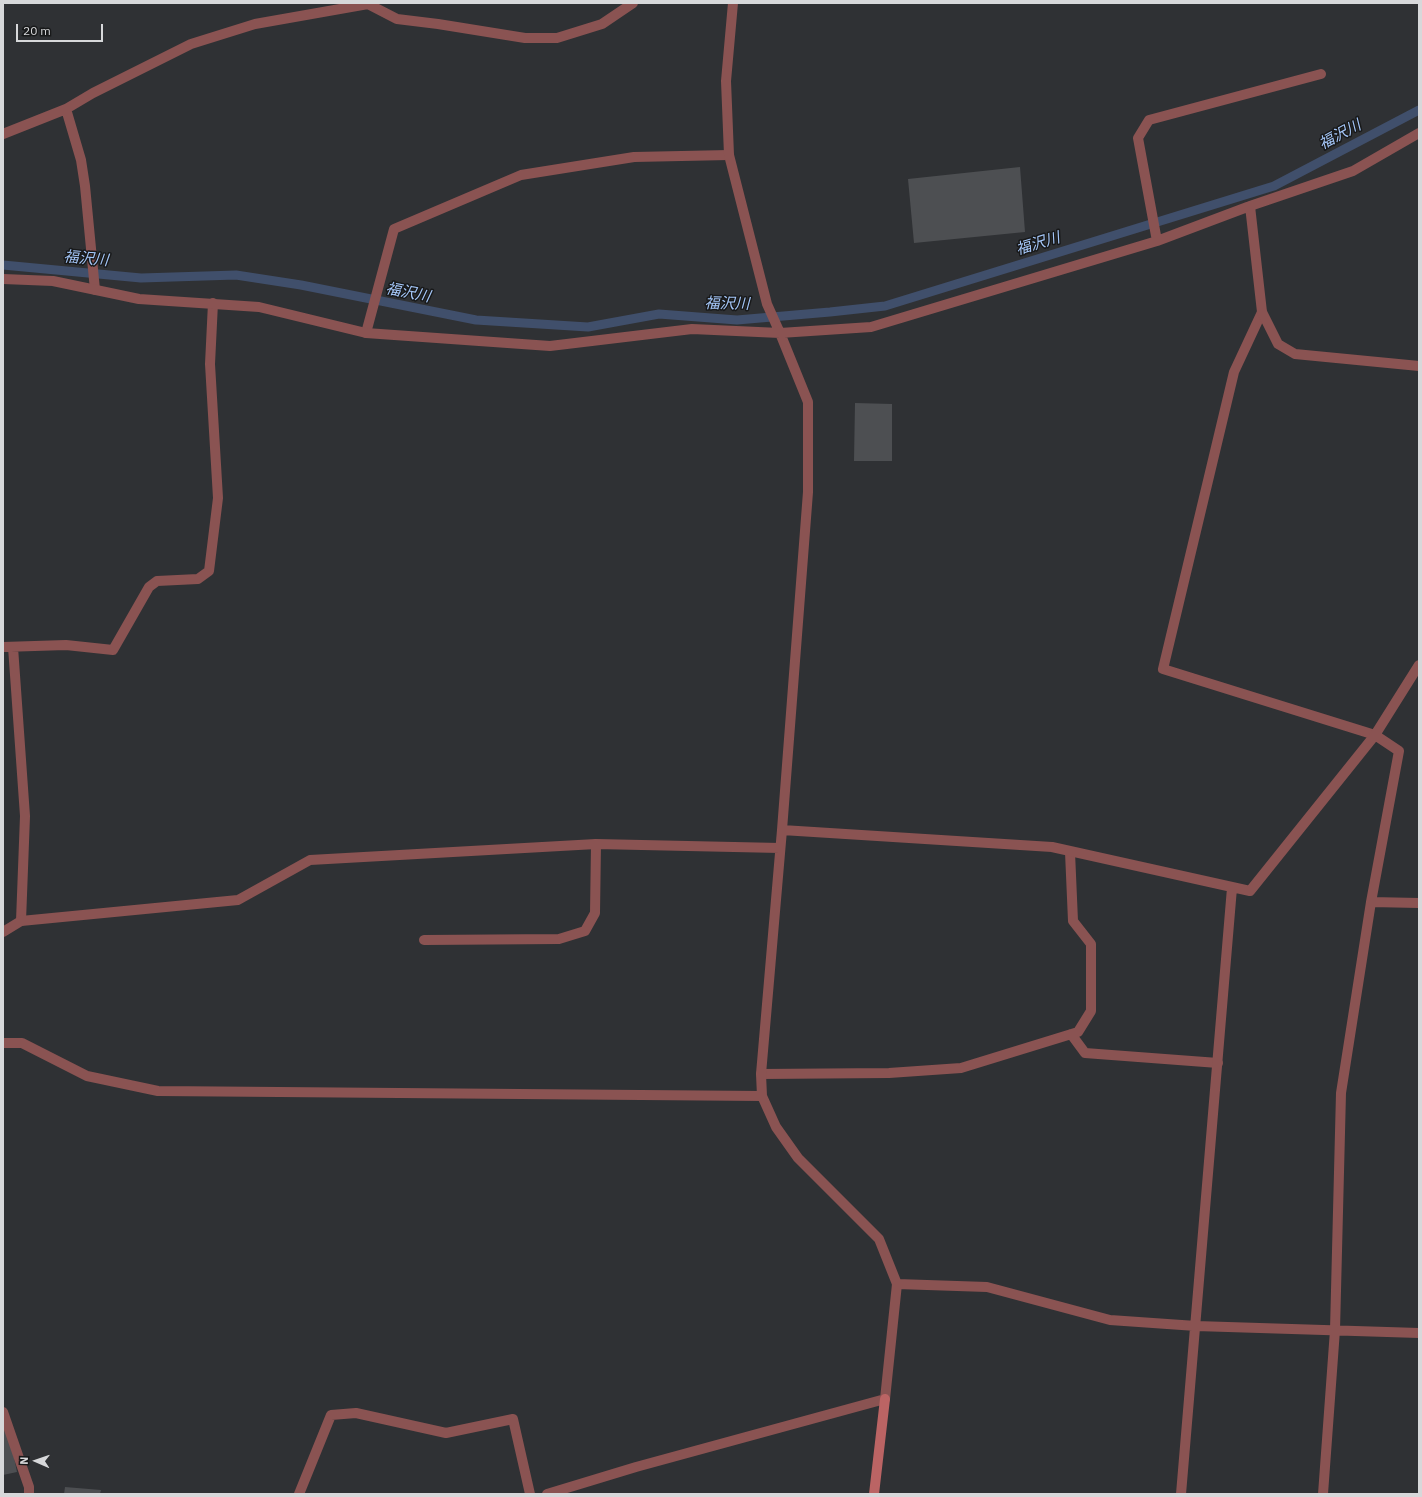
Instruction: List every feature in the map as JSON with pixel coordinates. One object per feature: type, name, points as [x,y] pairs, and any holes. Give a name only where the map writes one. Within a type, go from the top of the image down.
[{"type":"street","points":[[3,134],[66,109],[93,93],[191,44],[255,24],[368,4],[397,19],[525,38],[556,38],[602,24],[633,3]]},
{"type":"street","points":[[733,3],[726,81],[729,155],[767,304],[808,402],[808,492],[782,830],[761,1074],[762,1096],[776,1127],[798,1158],[879,1239],[897,1284],[874,1494]]},
{"type":"street","points":[[1157,241],[1138,138],[1149,120],[1321,74]]},
{"type":"street","points":[[66,109],[81,160],[95,290]]},
{"type":"street","points":[[3,279],[52,280],[139,299],[259,306],[366,333],[550,346],[692,330],[780,333],[871,327],[1157,241],[1250,206],[1353,172],[1419,133]]},
{"type":"street","points":[[366,333],[394,229],[521,175],[634,157],[729,155]]},
{"type":"street","points":[[1250,206],[1262,312],[1278,344],[1296,354],[1419,366]]},
{"type":"street","points":[[21,921],[25,816],[8,647],[66,645],[113,650],[149,587],[158,581],[198,579],[208,571],[218,498],[210,364],[213,303]]},
{"type":"street","points":[[1262,312],[1234,372],[1163,669],[1375,735],[1399,751],[1371,902],[1341,1093],[1335,1330],[1323,1494]]},
{"type":"street","points":[[782,830],[1052,847],[1250,891],[1375,735],[1419,665]]},
{"type":"street","points":[[3,932],[21,921],[238,900],[310,860],[596,844],[780,848]]},
{"type":"street","points":[[424,940],[559,939],[585,931],[595,913],[596,844]]},
{"type":"street","points":[[761,1074],[889,1073],[961,1068],[1078,1032],[1091,1011],[1091,944],[1073,921],[1070,852]]},
{"type":"street","points":[[1181,1494],[1232,888]]},
{"type":"street","points":[[1371,902],[1419,903]]},
{"type":"street","points":[[1071,1034],[1085,1053],[1218,1063]]},
{"type":"street","points":[[3,1043],[22,1044],[87,1076],[158,1091],[762,1096]]},
{"type":"street","points":[[897,1284],[987,1287],[1110,1320],[1196,1326],[1419,1333]]},
{"type":"street","points":[[547,1494],[636,1467],[885,1399]]},
{"type":"street","points":[[3,1412],[29,1488],[29,1494]]},
{"type":"street","points":[[299,1494],[331,1414],[356,1413],[446,1433],[513,1419],[530,1494]]},
{"type":"building","points":[[1020,167],[1025,232],[914,243],[908,179]]},
{"type":"building","points":[[855,403],[892,404],[892,461],[854,461]]},
{"type":"building","points":[[7,1423],[17,1472],[3,1475],[3,1424]]},
{"type":"building","points":[[65,1487],[101,1490],[100,1494],[64,1494]]},
{"type":"waterway","name":"福沢川","points":[[3,265],[141,278],[236,275],[301,285],[476,320],[588,327],[659,314],[737,320],[885,306],[1274,186],[1419,110]]}]
